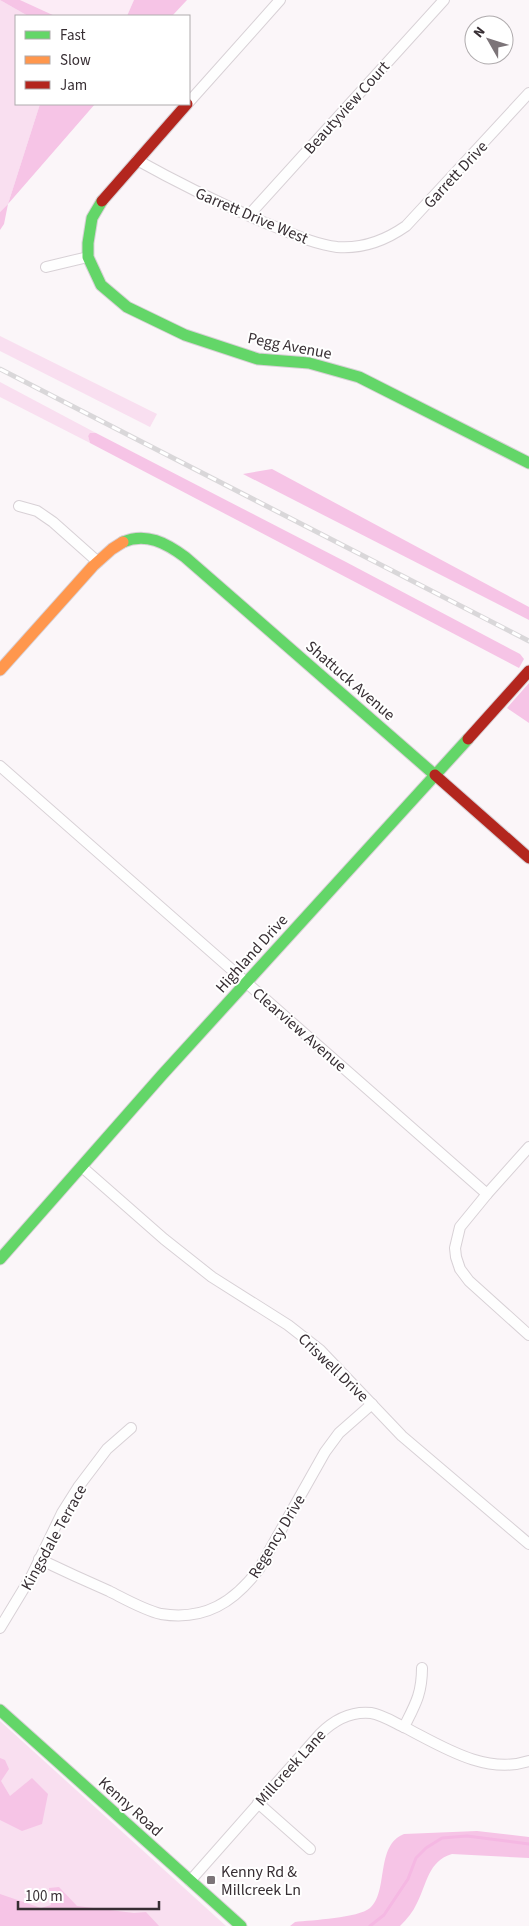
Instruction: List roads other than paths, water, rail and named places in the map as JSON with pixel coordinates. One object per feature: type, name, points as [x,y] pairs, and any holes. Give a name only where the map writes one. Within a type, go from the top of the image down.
[{"type":"street","name":"Beautyview Court","points":[[249,216],[444,0]]},
{"type":"street","points":[[190,101],[277,1]]},
{"type":"street","name":"Garrett Drive","points":[[372,242],[396,233],[411,221],[529,93]]},
{"type":"street","points":[[46,267],[88,257],[92,218],[105,195],[186,105]]},
{"type":"street","name":"Garrett Drive West","points":[[137,160],[207,198],[304,239],[338,247],[372,242]]},
{"type":"street","name":"Pegg Avenue","points":[[88,257],[101,285],[127,307],[185,335],[258,359],[309,363],[359,377],[529,463]]},
{"type":"street","points":[[0,670],[98,562],[53,522],[37,511],[19,506]]},
{"type":"street","name":"Shattuck Avenue","points":[[98,562],[118,545],[129,539],[144,538],[170,545],[192,562],[529,858]]},
{"type":"street","name":"Highland Drive","points":[[0,1259],[247,982],[529,671]]},
{"type":"street","name":"Clearview Avenue","points":[[0,766],[487,1194]]},
{"type":"street","points":[[529,1148],[460,1227],[455,1248],[460,1269],[469,1281],[529,1335]]},
{"type":"street","name":"Criswell Drive","points":[[82,1166],[164,1239],[212,1277],[288,1325],[320,1350],[415,1447],[529,1544]]},
{"type":"street","name":"Regency Drive","points":[[39,1560],[160,1614],[183,1615],[204,1612],[226,1603],[246,1587],[259,1569],[325,1452],[339,1434],[372,1404]]},
{"type":"street","name":"Kingsdale Terrace","points":[[0,1628],[21,1595],[62,1513],[78,1486],[107,1449],[131,1428]]},
{"type":"street","points":[[404,1727],[422,1686],[422,1668]]},
{"type":"street","name":"Kenny Road","points":[[0,1710],[241,1926]]},
{"type":"street","name":"Millcreek Lane","points":[[190,1881],[320,1734],[339,1718],[350,1714],[372,1713],[380,1715],[463,1758],[503,1764],[529,1761]]},
{"type":"street","points":[[258,1803],[310,1849]]},
{"type":"waterway","points":[[370,1926],[384,1915],[408,1879],[416,1858],[426,1848],[442,1838],[467,1836],[529,1844]]},
{"type":"railway","points":[[0,369],[529,641]]},
{"type":"place","name":"Kenny Rd & Millcreek Ln","points":[[211,1880]]}]
